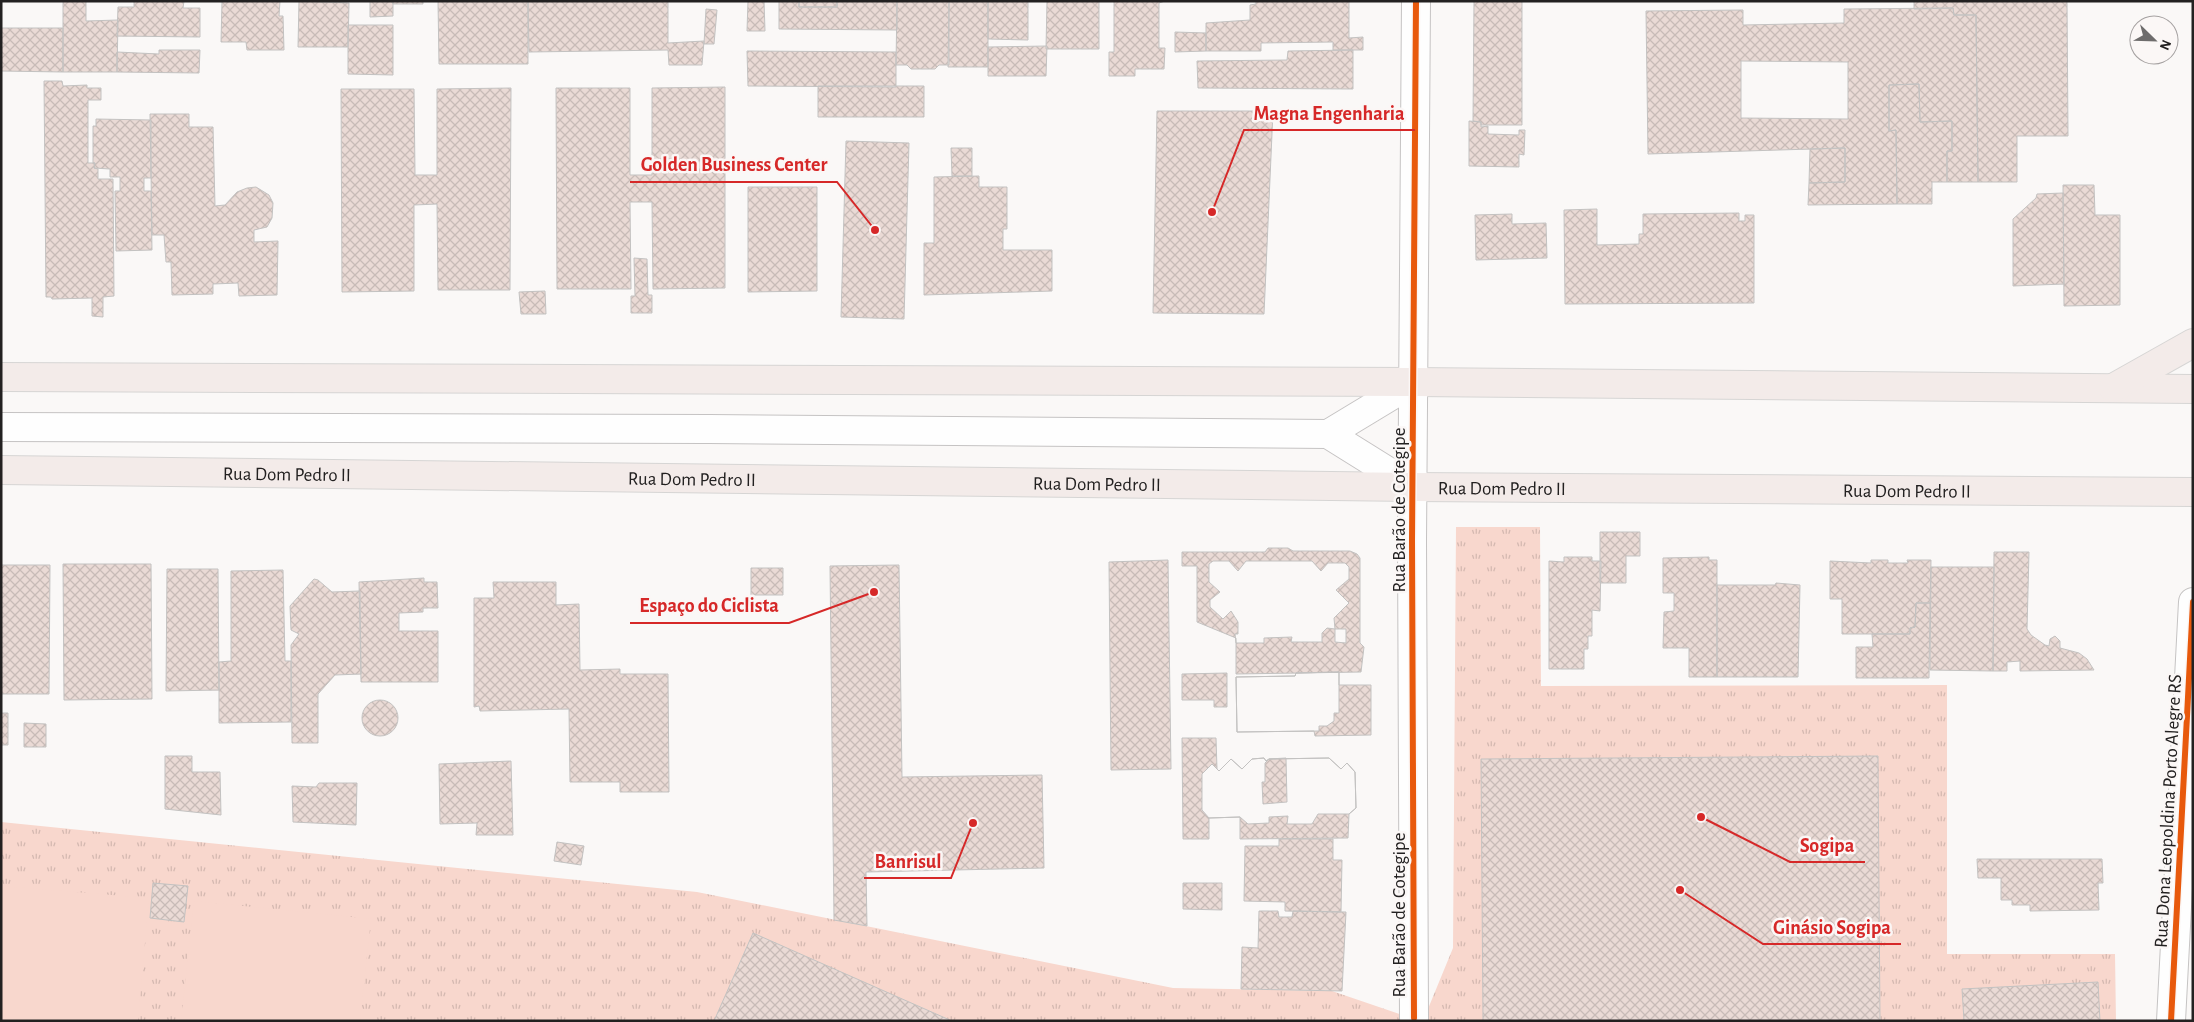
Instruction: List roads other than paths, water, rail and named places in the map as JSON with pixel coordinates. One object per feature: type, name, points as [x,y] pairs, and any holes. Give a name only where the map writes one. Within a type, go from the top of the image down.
[{"type":"main road","points":[[2112,389],[2193,343]]},
{"type":"main road","points":[[1,377],[1414,382],[2193,389]]},
{"type":"main road","name":"Rua Dom Pedro II","points":[[1,470],[1413,487],[2193,492]]},
{"type":"street","name":"Rua Barão de Cotegipe","points":[[1414,1018],[1413,487],[1416,1]]},
{"type":"street","points":[[1328,434],[1414,382]]},
{"type":"street","points":[[1,427],[709,429],[1328,434],[1413,487]]},
{"type":"street","name":"Rua Dona Leopoldina Porto Alegre RS","points":[[2171,1021],[2193,602]]},
{"type":"place","name":"Magna Engenharia","points":[[1212,212]]},
{"type":"place","name":"Golden Business Center","points":[[875,230]]},
{"type":"place","name":"Espaço do Ciclista","points":[[874,592]]},
{"type":"place","name":"Sogipa","points":[[1701,817]]},
{"type":"place","name":"Banrisul","points":[[973,823]]},
{"type":"place","name":"Ginásio Sogipa","points":[[1680,890]]}]
